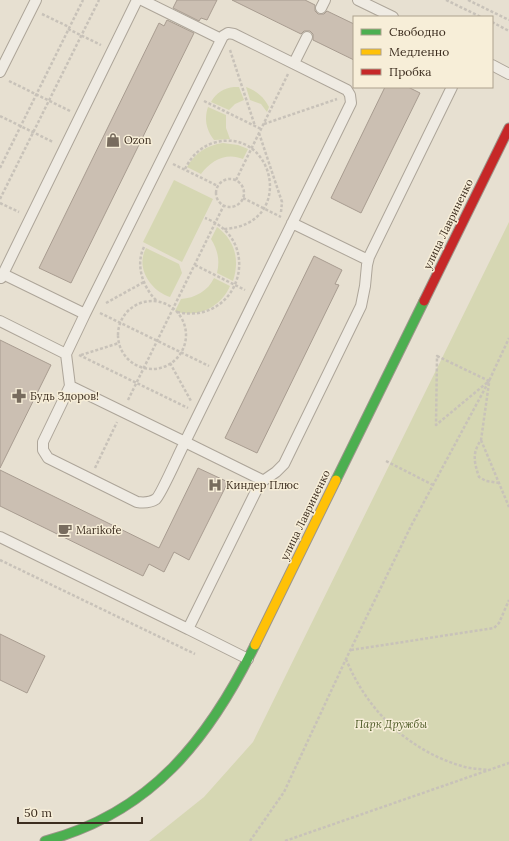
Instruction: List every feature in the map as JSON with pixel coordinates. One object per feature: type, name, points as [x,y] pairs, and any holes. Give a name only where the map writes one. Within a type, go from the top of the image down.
[{"type":"street","name":"улица Лавриненко","points":[[45,841],[69,834],[110,816],[141,795],[176,766],[210,724],[248,659],[509,128]]},
{"type":"lane","points":[[89,310],[1,276],[137,0]]},
{"type":"lane","points":[[142,0],[223,36],[234,34],[294,63],[344,88],[350,94],[352,102],[157,498],[148,502],[137,502],[48,458],[43,450],[43,442],[70,386],[67,352],[223,36]]},
{"type":"lane","points":[[358,0],[391,16]]},
{"type":"lane","points":[[3,76],[33,4]]},
{"type":"lane","points":[[294,63],[307,37]]},
{"type":"lane","points":[[493,66],[509,74]]},
{"type":"lane","points":[[188,629],[262,480],[276,472],[284,464],[361,306],[366,286],[368,260],[452,88]]},
{"type":"lane","points":[[292,223],[368,260]]},
{"type":"lane","points":[[0,321],[67,352]]},
{"type":"lane","points":[[70,386],[262,480]]},
{"type":"lane","points":[[0,537],[248,659]]},
{"type":"path","points":[[0,168],[82,0]]},
{"type":"path","points":[[0,199],[99,0]]},
{"type":"path","points":[[446,0],[479,16]]},
{"type":"path","points":[[468,0],[509,20]]},
{"type":"path","points":[[33,4],[82,36],[112,51]]},
{"type":"path","points":[[493,23],[509,31]]},
{"type":"path","points":[[223,36],[255,126]]},
{"type":"path","points":[[236,180],[294,63]]},
{"type":"path","points":[[3,76],[80,116]]},
{"type":"path","points":[[263,125],[350,94]]},
{"type":"path","points":[[193,96],[261,129]]},
{"type":"path","points":[[0,116],[65,148]]},
{"type":"path","points":[[259,133],[283,204],[279,216]]},
{"type":"path","points":[[185,170],[194,155],[200,149],[217,142],[235,142],[258,154],[267,168],[271,184],[268,201],[258,216],[243,226],[224,229]]},
{"type":"path","points":[[162,158],[218,186]]},
{"type":"path","points":[[267,168],[271,167]]},
{"type":"path","points":[[226,179],[236,180],[243,187],[243,198],[237,205],[224,205],[218,199],[218,186],[226,179]]},
{"type":"path","points":[[243,198],[292,223]]},
{"type":"path","points":[[0,203],[30,218]]},
{"type":"path","points":[[90,479],[224,205]]},
{"type":"path","points":[[177,312],[192,314],[214,308],[227,298],[235,285],[239,270],[238,254],[232,239],[216,222],[205,218]]},
{"type":"path","points":[[144,247],[140,266],[144,282],[148,290],[158,302]]},
{"type":"path","points":[[195,265],[257,295]]},
{"type":"path","points":[[89,310],[144,282]]},
{"type":"path","points":[[142,302],[158,302],[173,309],[182,319],[185,327],[186,336],[181,352],[170,363],[162,367],[144,368],[128,359],[122,351],[118,333],[120,323],[129,310],[142,302]]},
{"type":"path","points":[[89,310],[120,323],[220,371]]},
{"type":"path","points":[[250,841],[284,792],[350,650],[411,526],[489,381],[509,338]]},
{"type":"path","points":[[80,356],[119,343]]},
{"type":"path","points":[[67,352],[80,356],[199,413]]},
{"type":"path","points":[[437,356],[489,381],[448,415],[436,425],[437,356]]},
{"type":"path","points":[[170,363],[199,413]]},
{"type":"path","points":[[489,381],[481,440],[477,446],[474,461],[479,477],[486,481],[499,483]]},
{"type":"path","points":[[481,440],[509,507]]},
{"type":"path","points":[[386,461],[433,485]]},
{"type":"path","points":[[0,560],[195,654]]},
{"type":"path","points":[[350,650],[494,628],[500,623],[509,600]]},
{"type":"path","points":[[346,659],[352,674],[362,691],[393,729],[414,745],[461,766],[492,770]]},
{"type":"path","points":[[286,841],[509,763]]},
{"type":"green space","points":[[239,87],[244,100],[235,104],[229,110],[211,102],[215,96],[227,88]]},
{"type":"green space","points":[[246,87],[257,92],[265,100],[269,107],[267,112],[261,104],[250,100]]},
{"type":"green space","points":[[208,107],[226,115],[226,128],[230,139],[214,140],[206,124]]},
{"type":"green space","points":[[223,143],[238,145],[248,149],[243,159],[231,156],[225,157],[214,161],[201,174],[187,167],[202,150]]},
{"type":"green space","points":[[174,180],[213,199],[182,262],[143,242]]},
{"type":"green space","name":"Парк Дружбы","points":[[509,222],[509,841],[149,841],[204,797],[253,742]]},
{"type":"green space","points":[[217,227],[232,244],[236,258],[233,281],[217,273],[218,256],[211,239]]},
{"type":"green space","points":[[146,248],[179,264],[182,273],[170,297],[157,290],[147,278],[142,263]]},
{"type":"green space","points":[[214,278],[230,286],[221,300],[200,312],[183,313],[175,311],[181,299],[191,297],[205,290]]},
{"type":"building","points":[[177,0],[217,0],[207,20],[201,18],[199,21],[173,8]]},
{"type":"building","points":[[232,0],[305,0],[315,5],[315,11],[318,14],[324,14],[327,11],[353,24],[353,60],[313,40],[313,34],[310,31],[304,31],[301,34]]},
{"type":"building","points":[[167,20],[194,33],[71,283],[39,268],[159,23],[164,26]]},
{"type":"building","points":[[385,88],[410,88],[420,93],[361,213],[331,198]]},
{"type":"building","points":[[314,256],[342,270],[335,284],[339,285],[257,453],[225,438]]},
{"type":"building","points":[[0,340],[51,365],[0,468]]},
{"type":"building","points":[[198,468],[228,482],[189,560],[174,552],[164,572],[149,564],[143,576],[0,506],[0,470],[159,548]]},
{"type":"building","points":[[0,634],[45,656],[27,693],[0,680]]},
{"type":"traffic: fast","points":[[336,480],[424,301]]},
{"type":"traffic: fast","points":[[45,841],[83,828],[116,812],[146,791],[172,768],[196,741],[218,711],[255,645]]},
{"type":"traffic: slow","points":[[255,645],[336,480]]},
{"type":"traffic: jam","points":[[424,301],[509,128]]},
{"type":"place","name":"Ozon","points":[[113,140]]},
{"type":"place","name":"Будь Здоров!","points":[[19,396]]},
{"type":"place","name":"Киндер Плюс","points":[[215,485]]},
{"type":"place","name":"Marikofe","points":[[65,530]]}]
